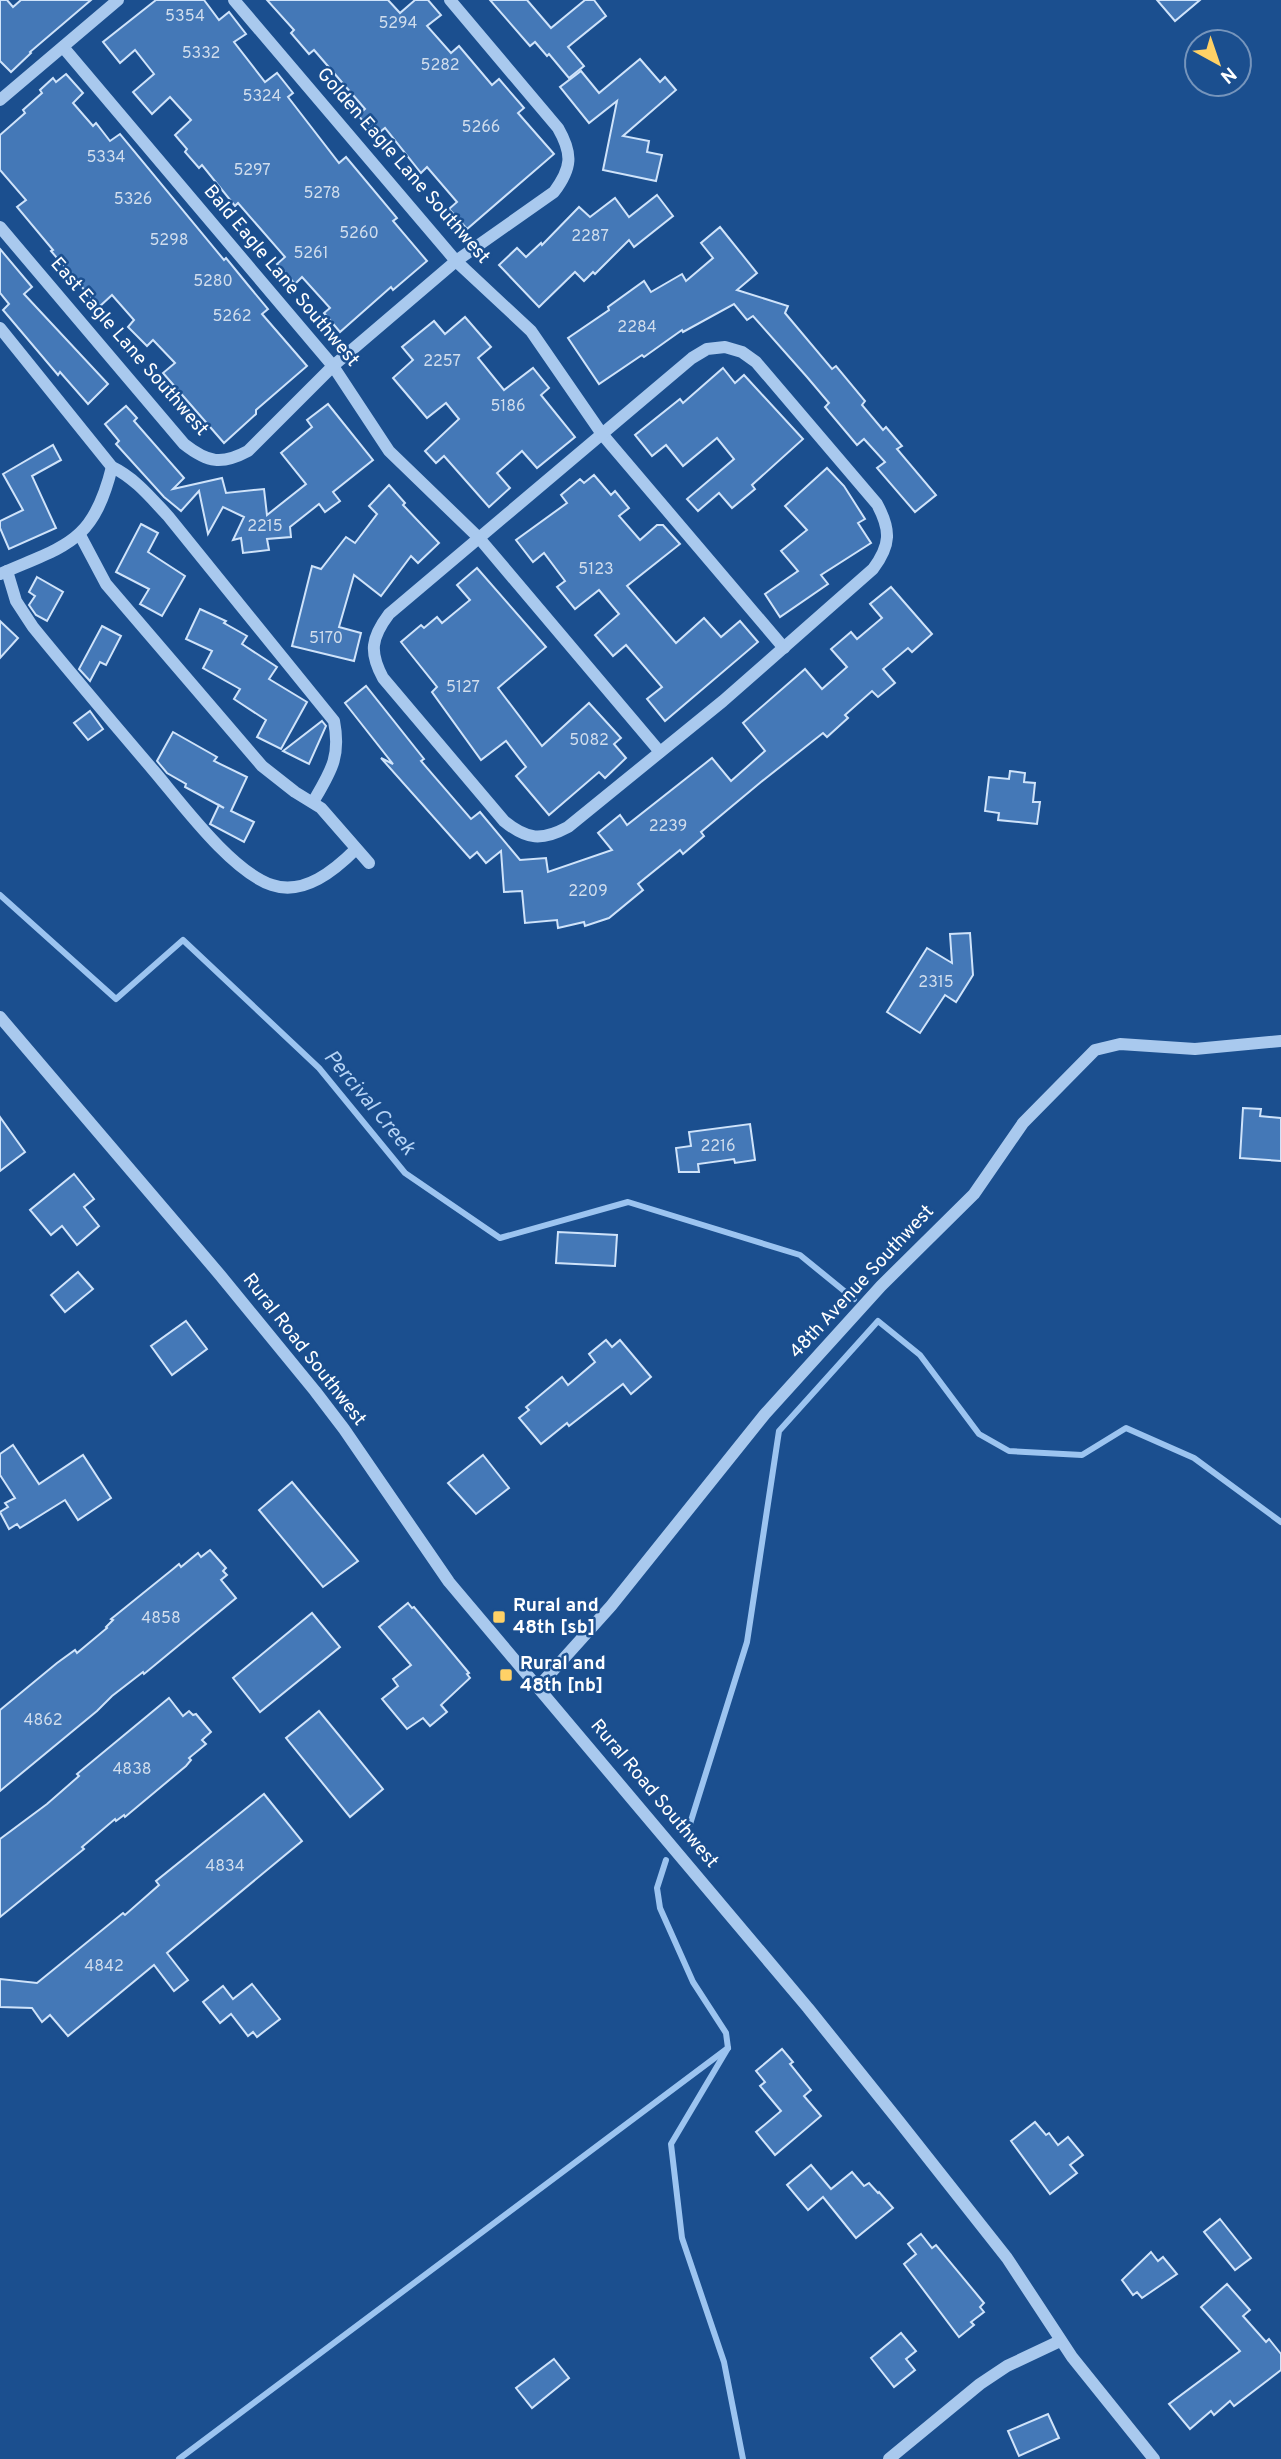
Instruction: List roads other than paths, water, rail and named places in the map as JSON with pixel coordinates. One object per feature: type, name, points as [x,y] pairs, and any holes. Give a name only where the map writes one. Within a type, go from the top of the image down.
[{"type":"street","points":[[0,100],[118,0]]},
{"type":"street","name":"Golden Eagle Lane Southwest","points":[[234,0],[456,261],[531,331],[602,434],[784,648]]},
{"type":"street","name":"East Eagle Lane Southwest","points":[[0,227],[184,444],[198,455],[215,460],[233,459],[248,451],[333,366],[456,261],[554,192],[564,178],[569,160],[567,143],[558,128],[450,0]]},
{"type":"street","name":"Bald Eagle Lane Southwest","points":[[63,47],[333,366],[389,451],[479,538],[660,752]]},
{"type":"street","points":[[0,328],[112,467],[140,486],[168,516],[334,721],[338,740],[335,763],[313,802]]},
{"type":"street","points":[[725,347],[742,352],[756,362],[877,504],[885,520],[888,537],[883,554],[873,569],[723,701],[568,827],[552,835],[534,837],[517,832],[504,821],[400,699],[375,663],[373,645],[378,628],[389,614],[479,538],[692,358],[707,349],[725,347]]},
{"type":"street","points":[[112,467],[103,499],[80,535],[60,549],[4,572],[16,601],[33,627],[189,813],[251,874],[273,885],[293,888],[310,883],[331,871],[356,849]]},
{"type":"street","points":[[80,535],[106,584],[262,766],[295,792],[313,802],[369,863]]},
{"type":"street","name":"Rural Road Southwest","points":[[0,1017],[213,1266],[315,1391],[449,1582],[539,1686],[898,2120],[1007,2258],[1032,2293],[1060,2341],[1154,2459]]},
{"type":"street","name":"48th Avenue Southwest","points":[[539,1686],[611,1606],[765,1414],[881,1286],[974,1194],[1023,1123],[1087,1056],[1095,1050],[1120,1044],[1195,1049],[1281,1041]]},
{"type":"street","points":[[889,2459],[980,2384],[1007,2366],[1060,2341]]},
{"type":"waterway","name":"Percival Creek","points":[[0,895],[116,999],[183,940],[319,1068],[405,1173],[500,1238],[628,1202],[800,1255],[854,1299]]},
{"type":"waterway","points":[[690,1824],[747,1642],[779,1431],[878,1321],[920,1355],[979,1434],[1009,1451],[1082,1455],[1126,1428],[1194,1458],[1281,1522]]},
{"type":"waterway","points":[[666,1860],[657,1888],[660,1908],[693,1982],[726,2033],[728,2048],[671,2144],[682,2238],[724,2362],[743,2459]]},
{"type":"waterway","points":[[179,2459],[728,2048]]},
{"type":"place","name":"Rural and 48th [sb]","points":[[499,1617]]},
{"type":"place","name":"Rural and 48th [nb]","points":[[506,1675]]}]
